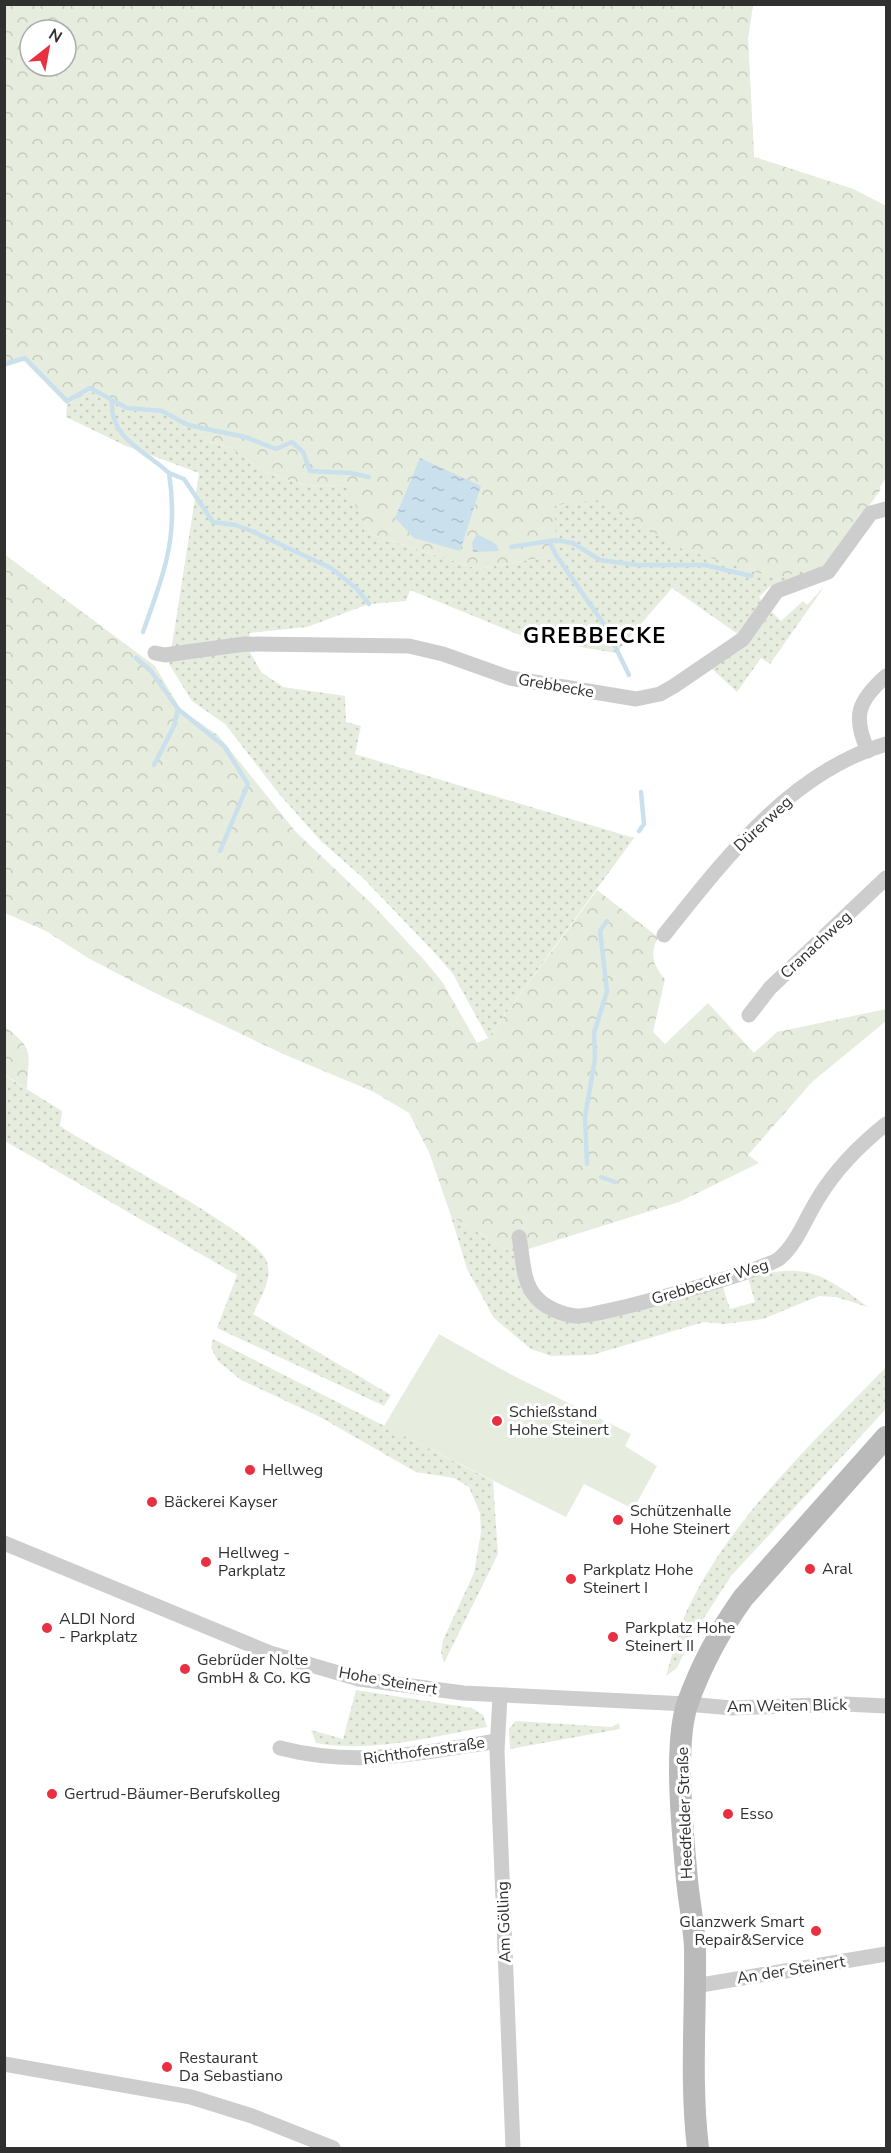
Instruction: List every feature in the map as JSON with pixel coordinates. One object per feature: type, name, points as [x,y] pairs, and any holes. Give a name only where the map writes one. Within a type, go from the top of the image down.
[{"type":"main road","name":"Heedfelder Straße","points":[[698,2148],[694,2114],[695,1945],[683,1834],[682,1745],[687,1704],[724,1627],[743,1598],[886,1437]]},
{"type":"street","name":"Grebbecke","points":[[155,653],[165,655],[245,644],[410,646],[443,654],[510,678],[636,699],[647,698],[674,686],[743,639],[777,591],[828,572],[871,513],[886,509]]},
{"type":"street","points":[[868,750],[860,732],[859,713],[864,700],[886,676]]},
{"type":"street","name":"Dürerweg","points":[[664,935],[727,858],[771,813],[822,775],[868,750],[886,744]]},
{"type":"street","name":"Cranachweg","points":[[749,1015],[770,988],[886,878]]},
{"type":"street","name":"Grebbecker Weg","points":[[519,1237],[527,1281],[536,1298],[556,1311],[576,1316],[620,1310],[774,1263],[797,1238],[820,1195],[842,1167],[886,1124]]},
{"type":"street","name":"Hohe Steinert","points":[[4,1543],[270,1653],[359,1679],[408,1687],[500,1696],[687,1704]]},
{"type":"street","name":"Am Gölling","points":[[500,1696],[497,1741],[513,2148]]},
{"type":"street","name":"Am Weiten Blick","points":[[687,1704],[732,1708],[845,1704],[886,1706]]},
{"type":"street","name":"Richthofenstraße","points":[[280,1748],[327,1758],[363,1760],[497,1741]]},
{"type":"street","name":"An der Steinert","points":[[695,1986],[886,1954]]},
{"type":"street","points":[[4,2064],[191,2097],[252,2116],[333,2148]]},
{"type":"green space","points":[[575,4],[748,40],[754,157],[853,189],[886,206],[886,478],[827,565],[769,587],[759,597],[763,602],[739,635],[672,588],[616,653],[527,638],[410,590],[406,601],[369,604],[307,627],[249,633],[250,640],[243,640],[261,672],[283,687],[345,696],[346,722],[361,726],[355,754],[634,838],[488,1038],[453,974],[363,878],[321,841],[280,795],[225,724],[192,701],[169,664],[199,473],[126,446],[66,417],[67,405],[90,391],[127,410],[162,413],[188,427],[207,430],[205,441],[231,448],[266,472],[306,486],[346,485],[370,534],[478,569],[555,555],[555,505],[134,327],[33,78],[78,78],[78,18],[18,18],[18,40],[4,5]]},
{"type":"green space","points":[[5,5],[753,5],[748,40],[754,157],[853,189],[886,206],[886,478],[878,487],[881,489],[827,565],[776,578],[682,549],[601,500],[555,505],[556,555],[478,569],[370,534],[345,485],[306,486],[266,472],[231,448],[205,441],[206,430],[188,427],[162,413],[127,410],[90,391],[67,405],[24,361],[5,367]]},
{"type":"green space","points":[[4,554],[155,666],[181,710],[218,735],[296,832],[373,905],[425,961],[443,983],[477,1043],[488,1038],[597,890],[658,937],[653,954],[657,969],[665,979],[653,1032],[665,1044],[708,1003],[754,1053],[777,1032],[886,1009],[886,1021],[812,1082],[748,1155],[759,1163],[679,1202],[522,1251],[517,1256],[451,1216],[429,1152],[409,1113],[374,1092],[283,1054],[151,991],[88,958],[46,931],[5,913]]},
{"type":"green space","points":[[824,587],[770,664],[761,658],[737,692],[710,667],[748,644],[772,612],[781,621],[803,601],[807,605]]},
{"type":"green space","points":[[5,1027],[26,1047],[29,1060],[27,1089],[5,1075]]},
{"type":"green space","points":[[4,1075],[62,1111],[60,1126],[207,1212],[236,1231],[257,1249],[267,1262],[268,1275],[265,1289],[253,1314],[391,1395],[384,1406],[217,1328],[237,1275],[5,1141]]},
{"type":"green space","points":[[451,1216],[517,1256],[553,1316],[722,1284],[730,1309],[755,1302],[748,1278],[784,1271],[799,1271],[825,1279],[868,1307],[836,1297],[819,1296],[763,1319],[725,1324],[704,1322],[592,1355],[551,1356],[531,1349],[494,1318],[467,1269]]},
{"type":"green space","name":"Schießstand Hohe Steinert","points":[[439,1334],[510,1374],[631,1434],[625,1446],[657,1466],[635,1506],[640,1509],[639,1512],[584,1484],[566,1517],[384,1426]]},
{"type":"green space","points":[[213,1339],[493,1481],[498,1554],[444,1663],[441,1652],[443,1640],[474,1573],[481,1532],[480,1513],[469,1487],[454,1478],[416,1472],[320,1417],[241,1380],[218,1361],[211,1348]]},
{"type":"green space","points":[[886,1367],[886,1409],[731,1576],[691,1638],[677,1668],[666,1676],[685,1614],[729,1540],[778,1479]]},
{"type":"green space","points":[[356,1690],[472,1708],[483,1715],[487,1727],[380,1745],[337,1746],[316,1743],[311,1730],[343,1739]]},
{"type":"green space","points":[[516,1721],[611,1727],[619,1723],[620,1729],[510,1749],[509,1729]]},
{"type":"water","points":[[420,458],[481,486],[460,551],[414,538],[395,518]]},
{"type":"water","points":[[477,534],[496,544],[499,551],[473,552],[472,543]]},
{"type":"waterway","points":[[4,364],[25,358],[67,401],[90,388],[127,408],[162,411],[188,425],[245,437],[276,449],[292,442],[303,452],[310,471],[350,473],[369,477]]},
{"type":"waterway","points":[[112,400],[116,424],[122,434],[169,473],[172,496],[171,536],[163,572],[143,632]]},
{"type":"waterway","points":[[169,473],[184,479],[213,522],[235,525],[249,530],[331,568],[356,588],[369,604]]},
{"type":"waterway","points":[[511,547],[556,540],[573,543],[600,560],[637,565],[705,565],[751,576]]},
{"type":"waterway","points":[[549,541],[556,555],[605,626]]},
{"type":"waterway","points":[[611,638],[629,675]]},
{"type":"waterway","points":[[136,658],[151,671],[178,709],[174,726],[154,765]]},
{"type":"waterway","points":[[178,709],[224,746],[248,784],[220,851]]},
{"type":"waterway","points":[[639,831],[644,824],[641,792]]},
{"type":"waterway","points":[[587,1164],[585,1117],[595,1059],[594,1033],[607,991],[600,931],[607,921]]},
{"type":"waterway","points":[[601,1177],[615,1182]]},
{"type":"place","name":"Schießstand Hohe Steinert","points":[[497,1421]]},
{"type":"place","name":"Hellweg","points":[[250,1470]]},
{"type":"place","name":"Bäckerei Kayser","points":[[152,1502]]},
{"type":"place","name":"Schützenhalle Hohe Steinert","points":[[618,1520]]},
{"type":"place","name":"Hellweg - Parkplatz","points":[[206,1562]]},
{"type":"place","name":"Aral","points":[[810,1569]]},
{"type":"place","name":"Parkplatz Hohe Steinert I","points":[[571,1579]]},
{"type":"place","name":"ALDI Nord - Parkplatz","points":[[47,1628]]},
{"type":"place","name":"Parkplatz Hohe Steinert II","points":[[613,1637]]},
{"type":"place","name":"Gebrüder Nolte GmbH & Co. KG","points":[[185,1669]]},
{"type":"place","name":"Gertrud-Bäumer-Berufskolleg","points":[[52,1794]]},
{"type":"place","name":"Esso","points":[[728,1814]]},
{"type":"place","name":"Glanzwerk Smart Repair&Service","points":[[816,1931]]},
{"type":"place","name":"Restaurant Da Sebastiano","points":[[167,2067]]},
{"type":"district","name":"GREBBECKE","points":[[595,636]]}]
